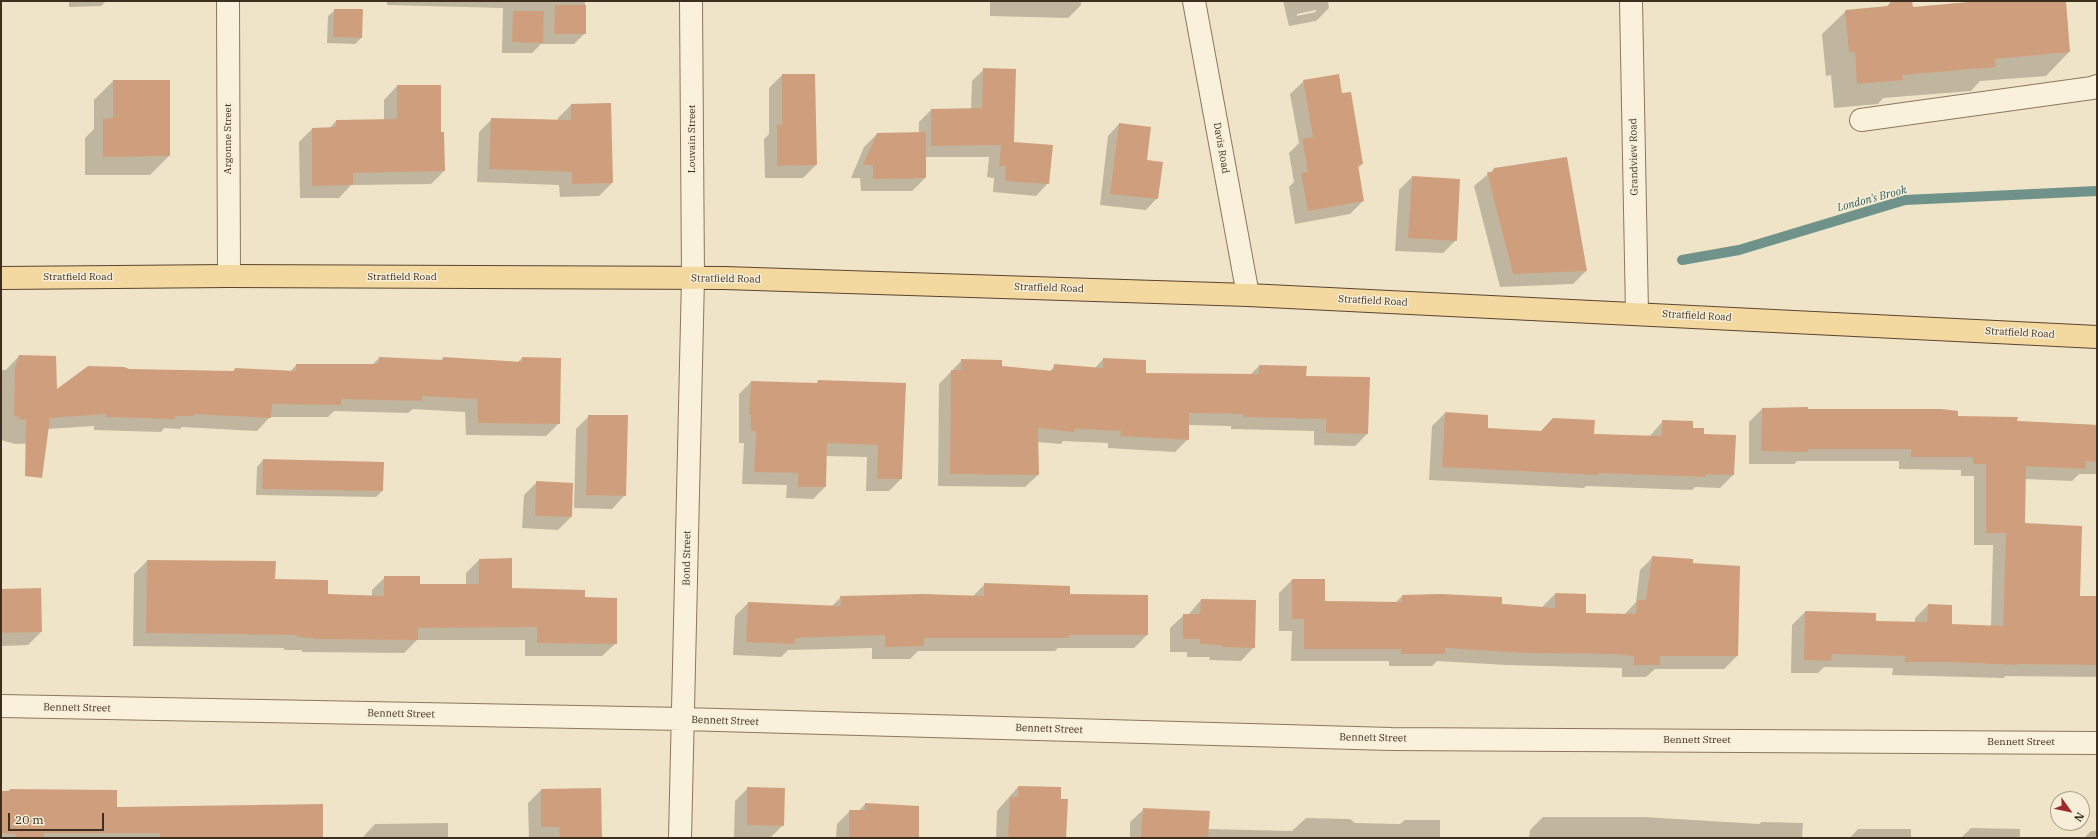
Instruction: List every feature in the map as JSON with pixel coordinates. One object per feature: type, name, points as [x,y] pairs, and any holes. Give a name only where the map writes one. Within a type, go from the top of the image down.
[{"type":"main road","name":"Stratfield Road","points":[[1,278],[229,276],[693,278],[1248,295],[1637,313],[2097,337]]},
{"type":"street","name":"Argonne Street","points":[[228,1],[229,276]]},
{"type":"street","name":"Louvain Street","points":[[691,1],[693,278]]},
{"type":"street","name":"Davis Road","points":[[1194,1],[1248,295]]},
{"type":"street","name":"Grandview Road","points":[[1631,1],[1637,313]]},
{"type":"street","points":[[1861,120],[2092,88],[2097,86]]},
{"type":"street","name":"Bond Street","points":[[680,838],[693,278]]},
{"type":"street","name":"Bennett Street","points":[[1,706],[683,720],[1390,739],[2097,743]]},
{"type":"building","points":[[1891,1],[1912,1],[1913,7],[1980,1],[2066,1],[2070,52],[1995,59],[1996,67],[1902,75],[1903,80],[1857,84],[1855,52],[1849,53],[1845,10],[1888,6]]},
{"type":"building","points":[[555,5],[586,5],[586,34],[554,34]]},
{"type":"building","points":[[334,9],[363,9],[362,38],[333,37]]},
{"type":"building","points":[[513,11],[544,11],[543,43],[512,42]]},
{"type":"building","points":[[983,68],[1016,69],[1014,142],[1053,145],[1049,184],[1005,181],[1006,166],[999,166],[1001,145],[931,146],[931,109],[982,108]]},
{"type":"building","points":[[782,74],[815,74],[817,165],[777,166],[777,125],[782,125]]},
{"type":"building","points":[[1339,74],[1342,93],[1351,92],[1363,164],[1358,165],[1364,201],[1308,211],[1301,173],[1308,172],[1302,139],[1313,137],[1303,80]]},
{"type":"building","points":[[113,80],[170,80],[170,156],[103,157],[103,119],[113,118]]},
{"type":"building","points":[[397,85],[441,85],[441,132],[444,132],[445,171],[353,173],[353,185],[312,186],[312,128],[336,127],[336,120],[397,119]]},
{"type":"building","points":[[611,103],[613,183],[572,184],[572,172],[489,169],[491,118],[571,120],[571,104]]},
{"type":"building","points":[[1119,123],[1151,127],[1147,160],[1163,162],[1158,199],[1110,194]]},
{"type":"building","points":[[926,132],[926,178],[873,179],[873,165],[863,165],[877,133]]},
{"type":"building","points":[[1567,157],[1587,271],[1513,274],[1487,172],[1493,172],[1494,168]]},
{"type":"building","points":[[1412,176],[1460,179],[1457,241],[1408,238]]},
{"type":"building","points":[[19,355],[56,356],[57,389],[88,366],[124,367],[129,369],[234,371],[235,368],[296,371],[296,364],[378,364],[379,357],[443,360],[443,357],[522,362],[522,357],[561,358],[560,424],[478,423],[477,399],[422,396],[422,401],[341,399],[341,405],[272,404],[271,418],[194,414],[194,416],[175,416],[175,419],[106,417],[106,414],[50,418],[42,478],[25,476],[26,419],[16,420],[21,417],[14,416],[15,367]]},
{"type":"building","points":[[1103,358],[1146,360],[1146,373],[1259,374],[1259,365],[1307,366],[1306,376],[1370,377],[1368,434],[1326,433],[1326,419],[1243,417],[1243,414],[1189,413],[1189,440],[1120,436],[1121,431],[1074,429],[1074,432],[1038,428],[1039,475],[950,474],[951,370],[961,370],[961,359],[1002,360],[1002,366],[1053,371],[1054,364],[1103,368]]},
{"type":"building","points":[[818,380],[906,383],[902,479],[877,479],[878,445],[827,443],[826,487],[798,487],[798,473],[754,472],[756,431],[751,431],[751,415],[749,415],[751,381],[817,383]]},
{"type":"building","points":[[1808,407],[1808,409],[1942,409],[1958,411],[1958,416],[2018,417],[2017,421],[2097,425],[2097,462],[2086,461],[2086,469],[2026,466],[2025,523],[2082,526],[2080,596],[2097,596],[2097,665],[2017,665],[1951,662],[1905,662],[1905,656],[1832,654],[1831,661],[1804,660],[1805,611],[1876,613],[1876,621],[1927,622],[1928,604],[1952,605],[1952,624],[2003,626],[2006,533],[1986,533],[1986,464],[1973,464],[1973,457],[1911,457],[1911,449],[1808,449],[1808,452],[1761,451],[1762,408]]},
{"type":"building","points":[[1445,412],[1488,415],[1488,428],[1541,431],[1553,418],[1595,420],[1594,434],[1662,436],[1662,420],[1693,421],[1693,428],[1704,428],[1704,434],[1736,435],[1734,475],[1706,474],[1706,477],[1598,473],[1598,475],[1442,467]]},
{"type":"building","points":[[588,415],[628,415],[626,496],[586,495]]},
{"type":"building","points":[[263,459],[384,462],[383,491],[262,489]]},
{"type":"building","points":[[536,481],[573,483],[572,517],[535,516]]},
{"type":"building","points":[[1652,556],[1693,559],[1693,563],[1740,566],[1738,656],[1660,656],[1660,665],[1634,665],[1634,656],[1613,654],[1524,653],[1445,648],[1445,654],[1401,654],[1401,649],[1304,649],[1304,619],[1292,619],[1292,579],[1325,579],[1325,601],[1402,602],[1402,595],[1441,594],[1502,597],[1502,604],[1555,608],[1555,593],[1586,594],[1586,613],[1636,614],[1637,600],[1646,600]]},
{"type":"building","points":[[512,558],[512,588],[585,590],[585,597],[617,598],[617,644],[537,643],[537,627],[418,628],[418,640],[314,639],[297,637],[297,635],[146,633],[147,560],[276,561],[275,579],[328,580],[328,594],[384,596],[384,576],[420,576],[420,584],[479,584],[479,559]]},
{"type":"building","points":[[984,583],[1070,586],[1070,594],[1148,595],[1148,635],[1069,635],[1069,638],[924,638],[924,646],[885,647],[885,635],[795,638],[795,644],[746,642],[748,602],[841,606],[840,596],[923,594],[984,596]]},
{"type":"building","points":[[41,588],[42,632],[1,633],[1,589]]},
{"type":"building","points":[[1201,599],[1256,600],[1255,648],[1222,647],[1222,645],[1200,644],[1200,639],[1183,639],[1183,614],[1200,614]]},
{"type":"building","points":[[1018,786],[1061,787],[1061,799],[1068,799],[1066,838],[1008,838],[1010,797],[1018,797]]},
{"type":"building","points":[[747,787],[785,788],[784,826],[747,825]]},
{"type":"building","points":[[601,788],[602,838],[560,838],[559,827],[541,827],[541,789]]},
{"type":"building","points":[[10,789],[117,790],[117,807],[323,804],[323,838],[160,838],[160,833],[44,833],[44,838],[16,838],[16,834],[1,833],[1,791],[10,791]]},
{"type":"building","points":[[865,803],[919,806],[919,838],[849,838],[849,810],[865,810]]},
{"type":"building","points":[[1143,808],[1210,811],[1208,838],[1141,838]]},
{"type":"waterway","name":"London's Brook","points":[[1682,260],[1739,250],[1905,200],[2097,191]]}]
